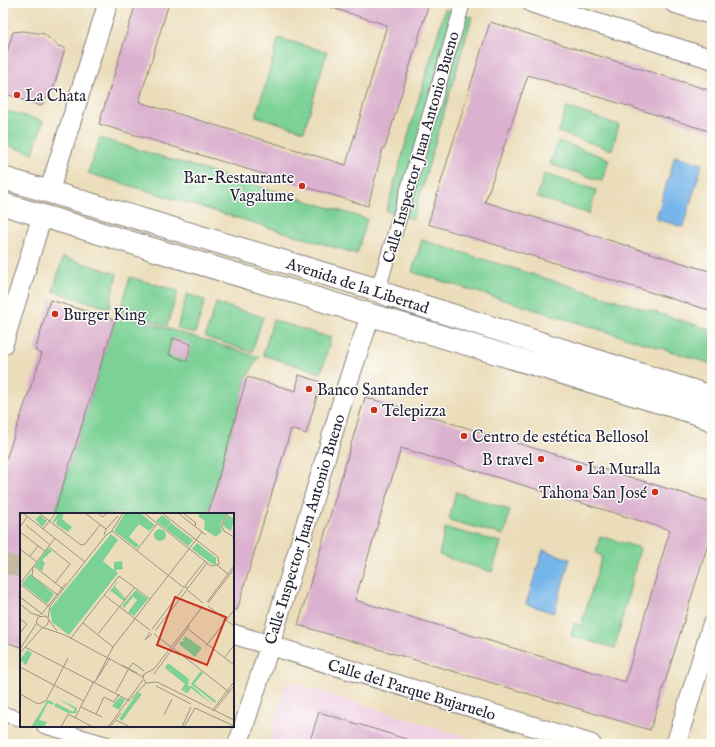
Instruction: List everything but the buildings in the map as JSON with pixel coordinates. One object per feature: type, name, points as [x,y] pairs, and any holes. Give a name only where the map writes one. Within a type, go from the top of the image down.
[{"type":"street","points":[[50,192],[108,3]]},
{"type":"street","name":"Calle Inspector Juan Antonio Bueno","points":[[378,290],[463,3]]},
{"type":"street","points":[[532,3],[712,59]]},
{"type":"street","points":[[674,3],[712,14]]},
{"type":"street","name":"Avenida de la Libertad","points":[[3,178],[378,290],[399,298],[712,397]]},
{"type":"street","name":"Avenida de la Libertad","points":[[3,204],[371,314],[699,414],[712,420]]},
{"type":"street","points":[[3,345],[42,216]]},
{"type":"street","name":"Calle Inspector Juan Antonio Bueno","points":[[238,744],[270,645],[348,382],[371,314]]},
{"type":"street","points":[[676,744],[712,625]]},
{"type":"street","name":"Calle del Parque Bujaruelo","points":[[234,634],[591,744]]},
{"type":"street","points":[[3,714],[20,719]]},
{"type":"street","points":[[48,727],[107,744]]},
{"type":"shaded area","points":[[287,681],[489,744],[268,744]]},
{"type":"green space","points":[[445,9],[472,17],[413,219],[386,211]]},
{"type":"green space","points":[[279,38],[327,52],[304,131],[256,116]]},
{"type":"green space","points":[[567,107],[619,125],[612,150],[558,132]]},
{"type":"green space","points":[[3,110],[43,121],[33,153],[3,144]]},
{"type":"green space","points":[[100,138],[367,219],[357,254],[88,173]]},
{"type":"green space","points":[[558,141],[609,159],[602,181],[550,164]]},
{"type":"green space","points":[[544,174],[596,190],[589,214],[537,197]]},
{"type":"green space","points":[[422,240],[712,330],[712,364],[412,272]]},
{"type":"green space","points":[[63,257],[117,274],[109,308],[53,291]]},
{"type":"green space","points":[[130,277],[178,291],[167,326],[120,311]]},
{"type":"green space","points":[[187,294],[205,300],[195,334],[177,328]]},
{"type":"green space","points":[[216,303],[263,317],[252,352],[205,337]]},
{"type":"green space","points":[[117,313],[259,357],[247,377],[208,513],[54,513]]},
{"type":"green space","points":[[273,320],[331,338],[321,373],[263,355]]},
{"type":"green space","points":[[456,492],[510,510],[504,535],[449,520]]},
{"type":"green space","points":[[445,528],[501,542],[492,572],[439,555]]},
{"type":"green space","points":[[600,536],[640,548],[615,648],[571,636],[574,623],[581,626],[602,556],[596,553]]},
{"type":"water","points":[[675,156],[702,164],[683,227],[656,219]]},
{"type":"water","points":[[543,550],[570,559],[554,613],[526,604]]},
{"type":"tunnel","points":[[3,563],[20,568]]},
{"type":"place","name":"La Chata","points":[[17,95]]},
{"type":"place","name":"Bar-Restaurante Vagalume","points":[[302,186]]},
{"type":"place","name":"Burger King","points":[[55,314]]},
{"type":"place","name":"Banco Santander","points":[[309,389]]},
{"type":"place","name":"Telepizza","points":[[374,410]]},
{"type":"place","name":"Centro de estética Bellosol","points":[[464,436]]},
{"type":"place","name":"B travel","points":[[541,459]]},
{"type":"place","name":"La Muralla","points":[[579,468]]},
{"type":"place","name":"Tahona San José","points":[[655,492]]}]
